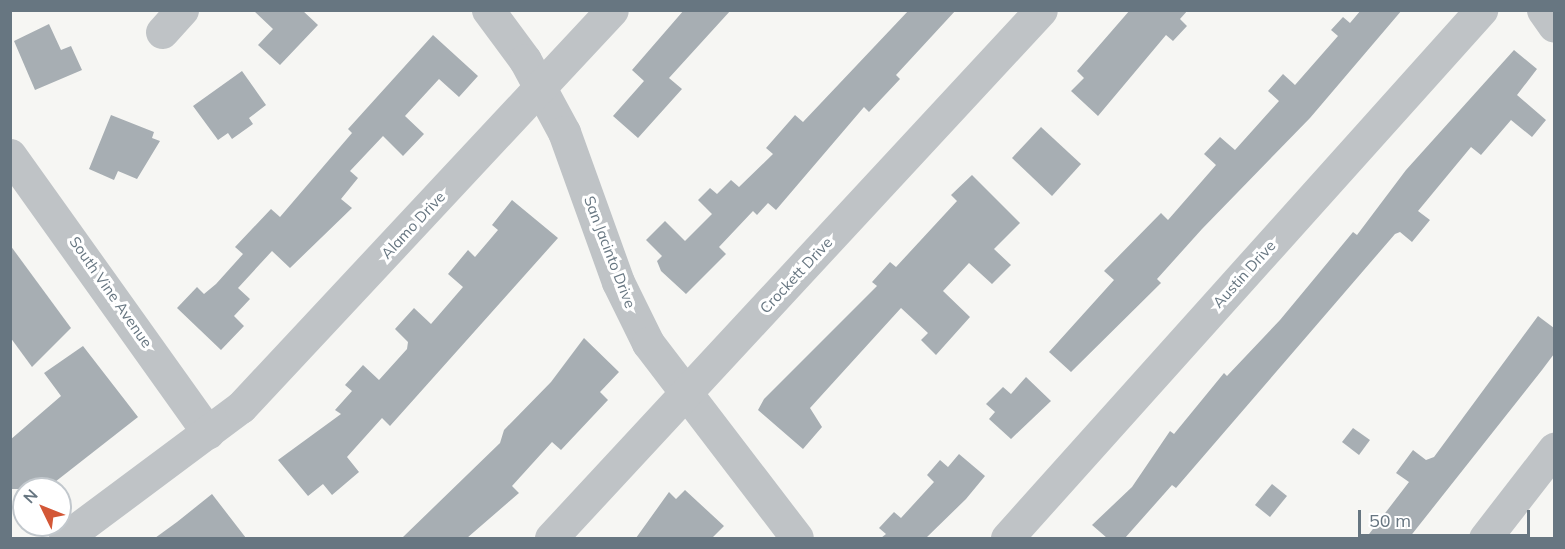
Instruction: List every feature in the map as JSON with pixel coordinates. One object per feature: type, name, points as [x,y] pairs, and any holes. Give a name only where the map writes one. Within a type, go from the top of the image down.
[{"type":"street","name":"San Jacinto Drive","points":[[488,10],[541,87],[574,154],[626,300],[684,395],[797,538]]},
{"type":"street","name":"Alamo Drive","points":[[64,538],[207,433],[257,392],[612,10]]},
{"type":"street","name":"Crockett Drive","points":[[551,538],[1041,10]]},
{"type":"street","name":"Austin Drive","points":[[1007,538],[1481,10]]},
{"type":"street","points":[[1543,10],[1554,26]]},
{"type":"street","name":"South Vine Avenue","points":[[10,155],[207,433]]},
{"type":"street","points":[[1485,538],[1554,449]]},
{"type":"building","points":[[253,10],[302,10],[318,25],[280,65],[258,45],[273,29]]},
{"type":"building","points":[[684,10],[731,10],[669,78],[682,89],[638,138],[613,116],[644,81],[632,70]]},
{"type":"building","points":[[909,10],[956,10],[896,75],[900,79],[869,112],[864,107],[776,210],[768,203],[757,215],[753,211],[719,247],[726,254],[686,294],[661,271],[657,261],[662,256],[646,240],[665,221],[685,241],[712,214],[698,200],[710,188],[717,194],[731,180],[739,187],[773,154],[766,148],[795,115],[803,122]]},
{"type":"building","points":[[1130,10],[1188,10],[1180,19],[1187,26],[1173,41],[1166,35],[1098,116],[1071,91],[1084,78],[1077,71]]},
{"type":"building","points":[[1361,10],[1402,10],[1310,118],[1202,229],[1157,279],[1161,283],[1071,372],[1049,352],[1114,280],[1104,271],[1161,213],[1168,220],[1216,165],[1204,154],[1220,137],[1235,150],[1279,101],[1268,91],[1283,74],[1295,85],[1338,36],[1331,30],[1343,17],[1350,23]]},
{"type":"building","points":[[49,24],[61,50],[71,46],[82,70],[35,90],[14,41]]},
{"type":"building","points":[[433,35],[478,76],[459,97],[439,79],[405,116],[424,134],[403,156],[383,136],[350,171],[358,178],[341,199],[352,208],[290,268],[272,251],[238,288],[250,299],[234,316],[244,326],[221,350],[177,308],[197,287],[204,294],[216,284],[243,254],[235,247],[271,209],[280,217],[352,133],[348,129]]},
{"type":"building","points":[[1514,50],[1537,69],[1517,95],[1546,120],[1532,137],[1511,120],[1481,155],[1471,147],[1418,211],[1430,220],[1412,242],[1400,232],[1395,234],[1176,488],[1172,485],[1125,538],[1107,538],[1092,525],[1132,487],[1170,431],[1174,434],[1224,373],[1227,376],[1280,320],[1353,232],[1357,235],[1406,170]]},
{"type":"building","points":[[242,71],[266,105],[249,118],[253,124],[232,139],[228,133],[218,140],[193,106]]},
{"type":"building","points":[[111,115],[154,132],[152,138],[160,141],[137,179],[118,171],[114,180],[89,169]]},
{"type":"building","points":[[1041,127],[1081,164],[1052,196],[1012,158]]},
{"type":"building","points":[[972,175],[1020,223],[994,249],[1011,265],[992,284],[969,263],[943,291],[970,317],[936,355],[921,340],[928,333],[901,308],[810,408],[822,427],[803,449],[758,410],[764,399],[877,286],[872,282],[890,262],[896,267],[957,201],[951,195]]},
{"type":"building","points":[[512,200],[558,238],[390,426],[382,418],[347,457],[359,472],[332,495],[323,484],[308,496],[278,460],[341,414],[335,410],[352,391],[345,385],[363,365],[379,380],[407,349],[408,342],[395,329],[414,308],[431,324],[463,287],[448,274],[468,250],[475,257],[498,230],[492,225]]},
{"type":"building","points":[[10,245],[71,328],[32,367],[10,337]]},
{"type":"building","points":[[1538,316],[1554,328],[1554,354],[1542,370],[1409,538],[1366,538],[1409,482],[1396,473],[1413,450],[1426,460],[1434,457]]},
{"type":"building","points":[[584,338],[619,372],[600,392],[608,400],[561,450],[552,442],[512,486],[519,493],[467,538],[402,538],[500,443],[504,430],[551,382]]},
{"type":"building","points":[[83,346],[138,417],[61,477],[12,477],[12,489],[10,489],[10,440],[61,396],[44,373]]},
{"type":"building","points":[[1026,377],[1051,401],[1011,439],[989,419],[995,412],[986,404],[1003,387],[1011,394]]},
{"type":"building","points":[[1353,428],[1370,440],[1359,455],[1342,442]]},
{"type":"building","points":[[959,454],[985,476],[966,499],[926,538],[881,538],[886,534],[879,528],[894,512],[901,518],[934,482],[927,475],[940,460],[948,467]]},
{"type":"building","points":[[1272,484],[1287,496],[1270,517],[1255,505]]},
{"type":"building","points":[[685,490],[724,526],[712,538],[636,538],[669,492],[676,499]]},
{"type":"building","points":[[212,494],[246,538],[155,538],[177,522]]}]
